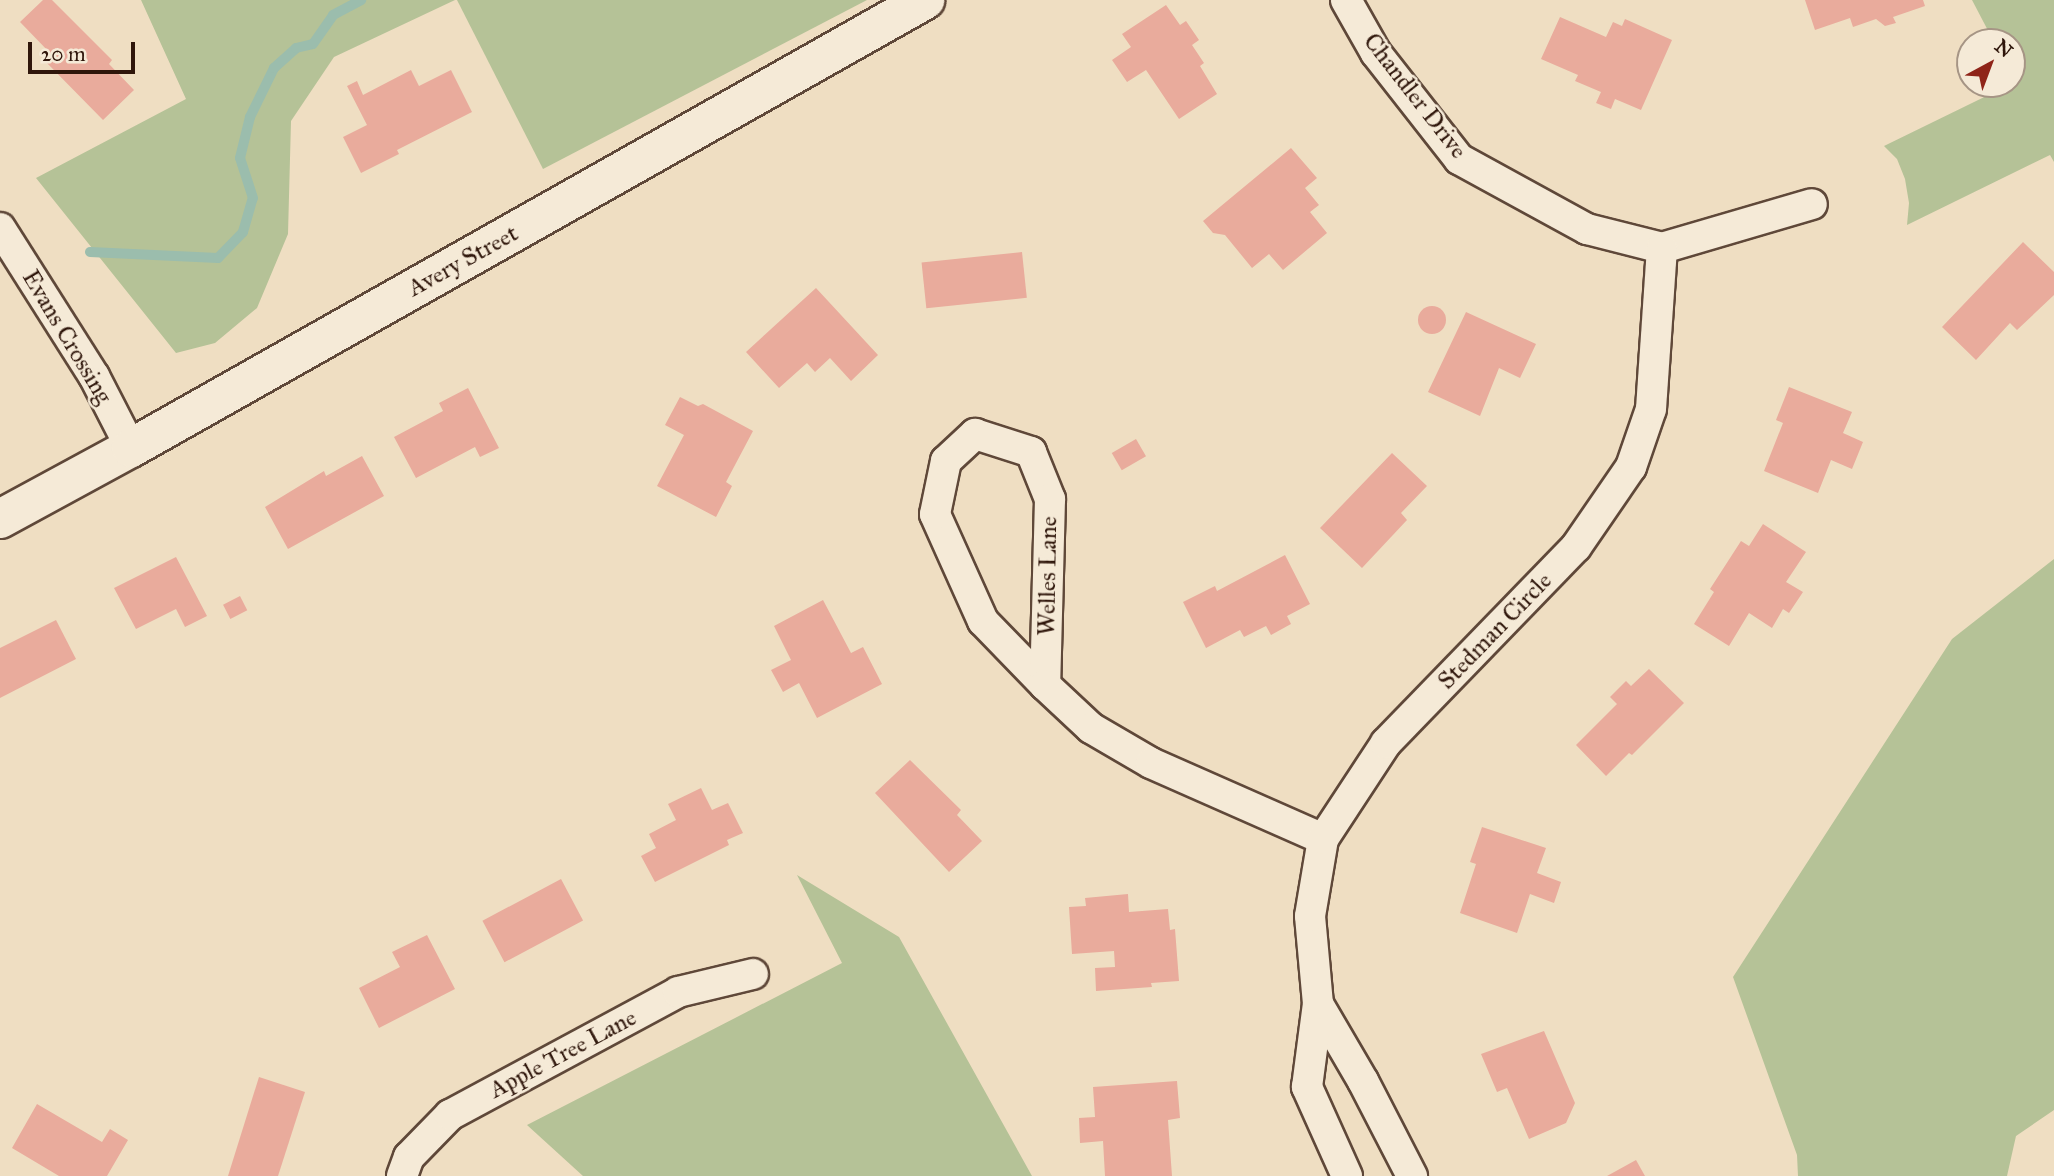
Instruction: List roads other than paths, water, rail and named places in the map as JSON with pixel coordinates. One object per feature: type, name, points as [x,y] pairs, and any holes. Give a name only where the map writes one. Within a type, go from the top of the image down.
[{"type":"main road","name":"Avery Street","points":[[0,519],[131,449],[925,0]]},
{"type":"street","name":"Chandler Drive","points":[[1346,0],[1376,53],[1459,159],[1587,229],[1662,248]]},
{"type":"street","points":[[1662,248],[1812,204]]},
{"type":"street","name":"Evans Crossing","points":[[0,228],[94,376],[131,449]]},
{"type":"street","name":"Stedman Circle","points":[[1347,1176],[1307,1087],[1318,1004],[1310,916],[1323,839],[1386,743],[1577,547],[1631,467],[1651,409],[1662,248]]},
{"type":"street","name":"Welles Lane","points":[[1045,685],[1050,499],[1031,452],[975,434],[946,461],[935,514],[983,621],[1045,685],[1091,728],[1152,763],[1323,839]]},
{"type":"street","name":"Apple Tree Lane","points":[[402,1176],[409,1157],[450,1115],[678,992],[753,974]]},
{"type":"street","name":"Stedman Circle","points":[[1318,1004],[1363,1081],[1412,1176]]},
{"type":"waterway","points":[[90,252],[218,258],[243,232],[253,198],[240,158],[250,117],[274,68],[296,48],[313,44],[333,15],[361,0]]}]
